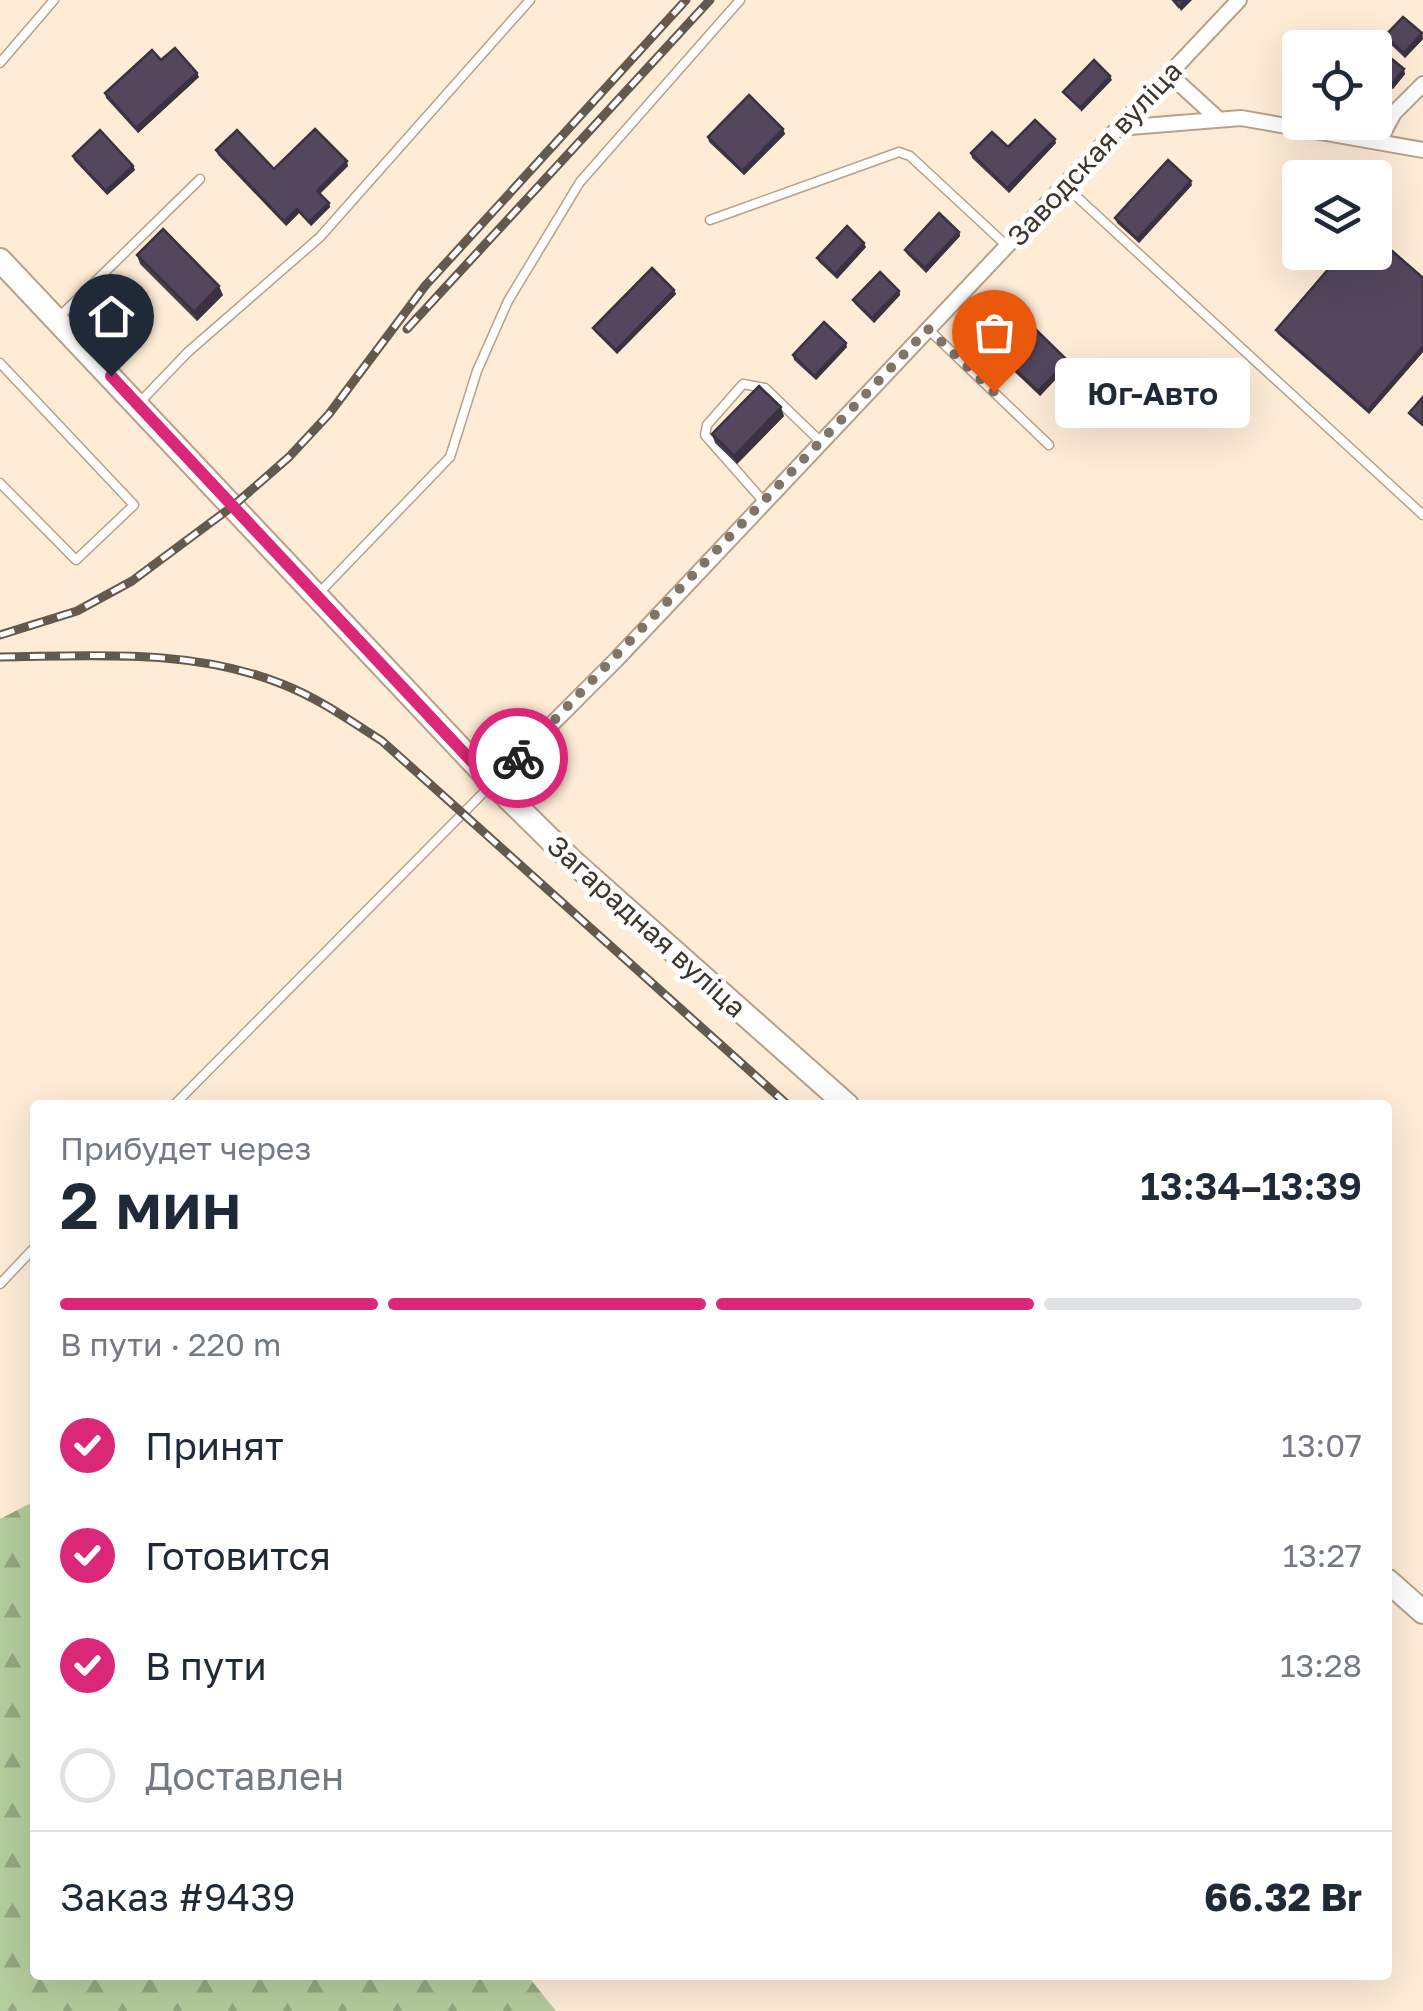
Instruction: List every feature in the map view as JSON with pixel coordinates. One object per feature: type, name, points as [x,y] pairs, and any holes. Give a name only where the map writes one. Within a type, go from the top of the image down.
[{"type":"main road","name":"Загарадная вуліца","points":[[0,260],[493,784],[572,862],[841,1100]]},
{"type":"main road","points":[[1392,1585],[1423,1612]]},
{"type":"street","name":"Заводская вуліца","points":[[493,784],[765,503],[1239,0]]},
{"type":"street","points":[[1169,74],[1216,118]]},
{"type":"street","points":[[1392,117],[1423,84]]},
{"type":"street","points":[[1117,128],[1216,118],[1282,126]]},
{"type":"street","points":[[1384,140],[1423,150]]},
{"type":"lane","points":[[0,63],[54,0]]},
{"type":"lane","points":[[138,404],[188,352],[320,237],[530,0]]},
{"type":"lane","points":[[315,598],[450,457],[477,371],[508,300],[580,182],[740,0]]},
{"type":"lane","points":[[710,220],[898,152],[910,156],[1006,246]]},
{"type":"lane","points":[[58,319],[200,179]]},
{"type":"lane","points":[[1064,185],[1423,516]]},
{"type":"lane","points":[[928,329],[1049,446]]},
{"type":"lane","points":[[0,363],[134,505],[76,560],[0,483]]},
{"type":"lane","points":[[765,503],[704,435],[707,426],[743,384],[765,388],[822,443]]},
{"type":"lane","points":[[179,1100],[493,784]]},
{"type":"lane","points":[[0,1284],[30,1252]]},
{"type":"green space","points":[[30,1504],[30,1980],[531,1980],[556,2011],[0,2011],[0,1519]]},
{"type":"building","points":[[1403,17],[1422,33],[1404,53],[1392,42],[1391,30]]},
{"type":"building","points":[[175,48],[197,73],[136,128],[105,93],[152,50],[161,60]]},
{"type":"building","points":[[1392,59],[1404,69],[1392,84]]},
{"type":"building","points":[[1094,60],[1110,76],[1080,108],[1063,92]]},
{"type":"building","points":[[749,95],[783,129],[742,171],[708,137]]},
{"type":"building","points":[[1035,120],[1055,139],[1007,188],[971,153],[992,132],[1008,147]]},
{"type":"building","points":[[315,129],[347,161],[317,191],[329,203],[309,222],[297,209],[284,221],[216,150],[237,130],[274,169]]},
{"type":"building","points":[[100,130],[133,166],[106,191],[73,156]]},
{"type":"building","points":[[1168,160],[1191,181],[1137,239],[1115,218]]},
{"type":"building","points":[[939,213],[959,232],[925,268],[905,250]]},
{"type":"building","points":[[847,226],[864,243],[835,274],[817,258]]},
{"type":"building","points":[[163,229],[219,286],[194,312],[137,255]]},
{"type":"building","points":[[1392,251],[1423,278],[1423,346],[1368,410],[1276,330],[1328,270],[1392,270]]},
{"type":"building","points":[[652,268],[674,290],[616,350],[593,328]]},
{"type":"building","points":[[880,272],[899,291],[872,318],[853,300]]},
{"type":"building","points":[[824,322],[846,343],[814,376],[793,355]]},
{"type":"building","points":[[1030,324],[1068,361],[1038,391],[1000,355]]},
{"type":"building","points":[[759,386],[781,407],[734,456],[712,434]]},
{"type":"building","points":[[1423,397],[1423,425],[1409,413]]},
{"type":"railway","points":[[0,635],[77,611],[132,581],[233,506],[289,457],[329,414],[425,286],[686,0]]},
{"type":"railway","points":[[407,329],[710,0]]},
{"type":"railway","points":[[0,657],[142,657],[213,664],[282,684],[321,703],[382,741],[782,1100]]},
{"type":"way so far","points":[[518,758],[616,660],[928,329],[994,392]]},
{"type":"place","name":"Юг-Авто","points":[[994,392]]},
{"type":"route","points":[[111,376],[493,784],[518,758]]}]
